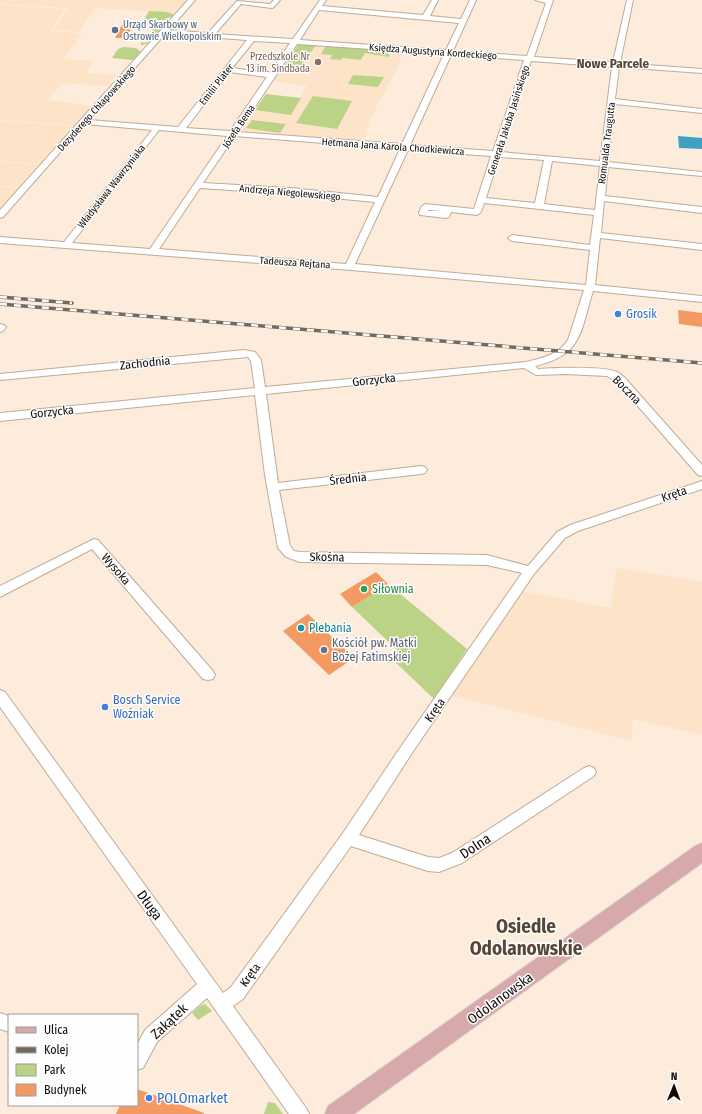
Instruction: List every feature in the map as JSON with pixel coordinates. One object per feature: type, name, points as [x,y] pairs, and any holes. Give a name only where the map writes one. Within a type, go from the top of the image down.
[{"type":"main road","name":"Odolanowska","points":[[336,1114],[702,852]]},
{"type":"street","name":"Dezyderego Chłapowskiego","points":[[0,215],[192,0]]},
{"type":"street","points":[[210,35],[239,2],[272,6],[277,0]]},
{"type":"street","name":"Józefa Bema","points":[[153,251],[323,0]]},
{"type":"street","points":[[426,17],[435,0]]},
{"type":"street","points":[[350,266],[473,0]]},
{"type":"street","name":"Generała Jakuba Jasińskiego","points":[[447,209],[477,212],[529,58],[550,1],[538,0]]},
{"type":"street","name":"Romualda Traugutta","points":[[590,287],[616,64],[630,0]]},
{"type":"street","points":[[318,8],[358,9],[464,21]]},
{"type":"street","name":"Księdza Augustyna Kordeckiego","points":[[164,32],[702,70]]},
{"type":"street","name":"Emilii Plater","points":[[180,130],[252,38]]},
{"type":"street","points":[[226,70],[272,76]]},
{"type":"street","points":[[611,101],[702,111]]},
{"type":"street","name":"Hetmana Jana Karola Chodkiewicza","points":[[83,122],[604,162],[702,174]]},
{"type":"street","name":"Władysława Wawrzyniaka","points":[[66,245],[157,128]]},
{"type":"street","points":[[538,206],[548,158]]},
{"type":"street","name":"Andrzeja Niegolewskiego","points":[[199,185],[291,191],[381,200]]},
{"type":"street","points":[[600,198],[702,210]]},
{"type":"street","points":[[481,200],[598,213]]},
{"type":"street","points":[[596,235],[702,247]]},
{"type":"street","points":[[512,238],[594,248]]},
{"type":"street","name":"Tadeusza Rejtana","points":[[0,240],[350,266],[590,287]]},
{"type":"street","points":[[590,287],[702,299]]},
{"type":"street","name":"Gorzycka","points":[[0,417],[526,365],[552,359],[568,348],[573,340],[590,287]]},
{"type":"street","name":"Zachodnia","points":[[0,377],[244,353],[251,354],[254,357],[261,391]]},
{"type":"street","name":"Boczna","points":[[526,365],[536,372],[573,371],[613,374],[702,472]]},
{"type":"street","name":"Skośna","points":[[261,391],[284,548],[290,554],[300,557],[487,560],[530,571]]},
{"type":"street","name":"Średnia","points":[[274,487],[421,470]]},
{"type":"street","name":"Kręta","points":[[221,1004],[237,993],[348,838],[407,749],[530,571],[561,536],[574,528],[702,485]]},
{"type":"street","name":"Wysoka","points":[[0,592],[94,543],[208,675]]},
{"type":"street","name":"Długa","points":[[0,696],[300,1114]]},
{"type":"street","name":"Dolna","points":[[348,838],[428,864],[439,865],[457,858],[589,772]]},
{"type":"street","name":"Zakątek","points":[[138,1060],[151,1036],[208,986]]},
{"type":"shaded area","points":[[0,0],[188,0],[177,13],[96,8],[78,32],[53,30],[69,8],[0,4]]},
{"type":"shaded area","points":[[0,5],[65,9],[50,31],[82,33],[64,59],[94,61],[85,73],[116,75],[107,86],[61,83],[48,100],[92,106],[74,125],[0,120]]},
{"type":"shaded area","points":[[298,45],[402,52],[398,67],[370,119],[364,140],[244,132],[242,130],[255,110],[291,115],[307,86],[274,81]]},
{"type":"shaded area","points":[[0,121],[73,126],[39,164],[0,161]]},
{"type":"shaded area","points":[[0,162],[38,165],[19,187],[0,186]]},
{"type":"shaded area","points":[[0,187],[18,188],[0,208]]},
{"type":"shaded area","points":[[616,568],[702,582],[702,735],[633,719],[631,741],[446,694],[517,590],[611,608]]},
{"type":"green space","points":[[149,11],[167,12],[173,14],[173,16],[164,20],[144,20]]},
{"type":"green space","points":[[154,23],[162,23],[163,28],[147,44],[141,45],[141,42],[146,43],[155,25]]},
{"type":"green space","points":[[298,45],[316,45],[302,65],[283,68]]},
{"type":"green space","points":[[326,46],[390,51],[389,57],[365,53],[361,60],[342,58],[341,60],[330,59],[332,55],[321,54]]},
{"type":"green space","points":[[124,47],[136,48],[141,52],[133,60],[112,58],[118,49]]},
{"type":"green space","points":[[353,75],[384,77],[378,87],[348,84]]},
{"type":"green space","points":[[266,94],[301,98],[291,115],[255,110]]},
{"type":"green space","points":[[313,96],[352,101],[337,129],[296,123]]},
{"type":"green space","points":[[252,120],[286,124],[280,133],[246,128]]},
{"type":"green space","points":[[388,584],[467,649],[434,699],[390,657],[398,651],[352,607]]},
{"type":"green space","points":[[205,1004],[212,1011],[198,1020],[192,1013],[200,1006]]},
{"type":"green space","points":[[268,1102],[275,1103],[283,1114],[264,1114]]},
{"type":"water","points":[[678,136],[702,138],[702,149],[679,148]]},
{"type":"building","name":"Urząd Skarbowy w Ostrowie Wielkopolskim","points":[[124,21],[135,22],[126,38],[115,38]]},
{"type":"building","points":[[678,310],[702,313],[702,327],[679,324]]},
{"type":"building","name":"Siłownia","points":[[376,572],[388,584],[352,607],[340,594]]},
{"type":"building","name":"Kościół pw. Matki Bożej Fatimskiej","points":[[308,614],[354,658],[329,675],[283,631]]},
{"type":"building","name":"POLOmarket","points":[[138,1089],[204,1113],[204,1114],[116,1114],[120,1106],[138,1106]]},
{"type":"railway","points":[[0,297],[72,303]]},
{"type":"railway","points":[[0,304],[702,363]]},
{"type":"place","name":"Urząd Skarbowy w Ostrowie Wielkopolskim","points":[[115,30]]},
{"type":"place","name":"Przedszkole Nr 13 im. Sindbada","points":[[318,62]]},
{"type":"place","name":"Grosik","points":[[618,314]]},
{"type":"place","name":"Siłownia","points":[[364,589]]},
{"type":"place","name":"Plebania","points":[[301,628]]},
{"type":"place","name":"Kościół pw. Matki Bożej Fatimskiej","points":[[324,650]]},
{"type":"place","name":"Bosch Service Woźniak","points":[[105,707]]},
{"type":"place","name":"POLOmarket","points":[[149,1098]]},
{"type":"district","name":"Nowe Parcele","points":[[613,63]]},
{"type":"district","name":"Osiedle Odolanowskie","points":[[526,937]]}]
